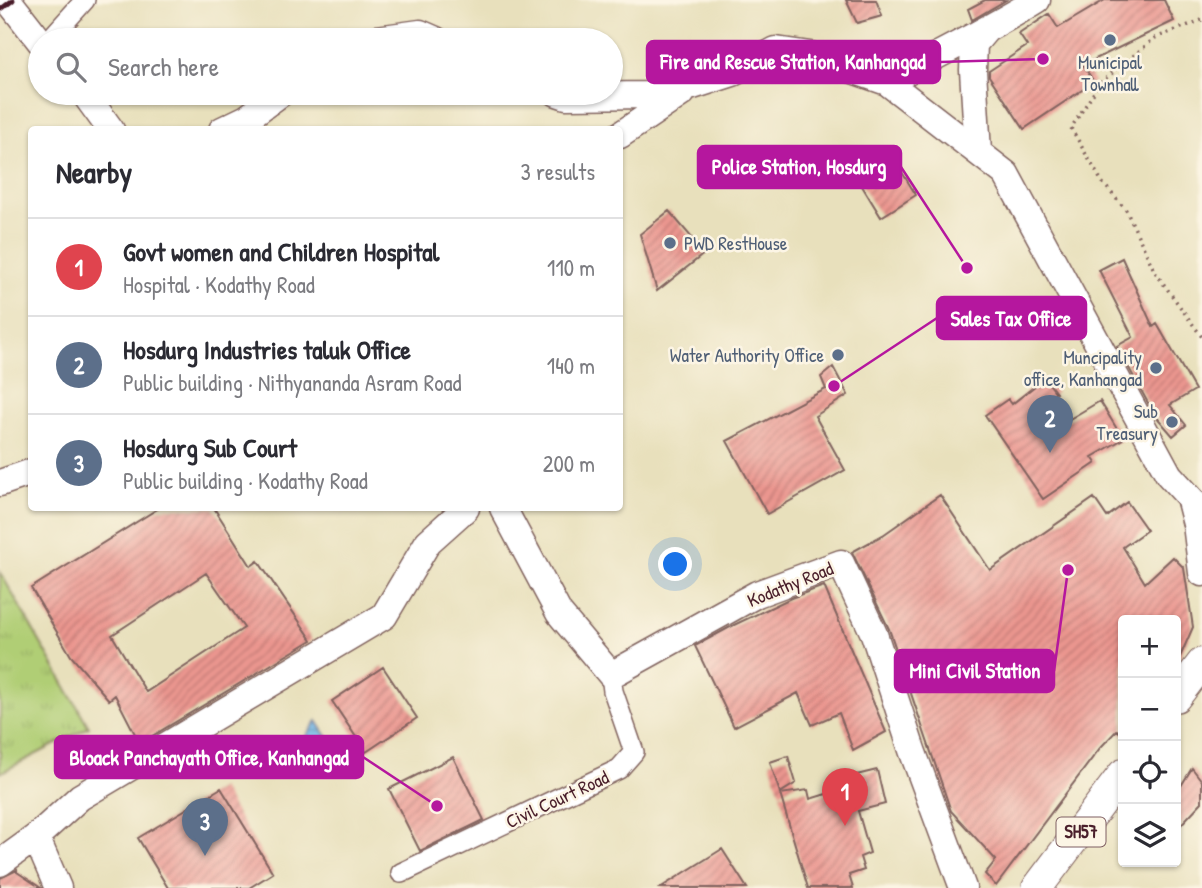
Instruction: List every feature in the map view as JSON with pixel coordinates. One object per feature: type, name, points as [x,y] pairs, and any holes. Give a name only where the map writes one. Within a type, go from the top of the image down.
[{"type":"main road","points":[[1181,690],[1202,663]]},
{"type":"main road","name":"SH57","points":[[1037,888],[1118,781]]},
{"type":"street","points":[[8,0],[30,28]]},
{"type":"street","points":[[60,28],[85,0]]},
{"type":"street","points":[[887,82],[985,31],[1037,0]]},
{"type":"street","points":[[978,152],[972,70],[974,44],[985,31]]},
{"type":"street","points":[[623,95],[649,95],[692,86],[733,73],[776,50],[810,55],[887,82],[1006,174],[1169,475],[1196,504],[1202,573]]},
{"type":"street","points":[[623,133],[692,86]]},
{"type":"street","points":[[93,105],[108,126]]},
{"type":"street","points":[[230,126],[265,105]]},
{"type":"street","points":[[0,483],[28,473]]},
{"type":"street","points":[[0,863],[36,837],[80,797],[384,616],[428,542],[463,511]]},
{"type":"street","points":[[505,511],[559,613],[611,675]]},
{"type":"street","name":"Kodathy Road","points":[[611,675],[757,594],[841,563],[874,635],[912,750],[963,888]]},
{"type":"street","name":"Civil Court Road","points":[[401,873],[619,769],[634,752],[613,691],[611,675]]},
{"type":"street","points":[[36,837],[58,888]]},
{"type":"path","points":[[1202,20],[1155,38],[1133,55],[1100,83],[1071,128],[1102,182],[1126,210],[1155,272],[1202,337]]},
{"type":"green space","points":[[0,572],[89,727],[0,773]]},
{"type":"water","points":[[317,721],[344,762],[323,768],[306,736]]},
{"type":"building","points":[[846,0],[876,0],[882,16],[857,23]]},
{"type":"building","points":[[985,0],[1006,0],[972,20],[968,9]]},
{"type":"building","points":[[1105,0],[1164,0],[1174,21],[1083,65],[1094,82],[1024,129],[989,76],[989,71],[1027,46],[1019,34],[1049,14],[1058,28]]},
{"type":"building","points":[[894,159],[916,195],[881,217],[859,181]]},
{"type":"building","name":"PWD RestHouse","points":[[669,211],[705,253],[657,291],[640,234]]},
{"type":"building","name":"Muncipality office, Kanhangad","points":[[1122,258],[1153,327],[1157,324],[1195,390],[1170,405],[1186,425],[1173,436],[1154,414],[1117,346],[1133,337],[1099,270]]},
{"type":"building","points":[[833,367],[848,395],[815,416],[845,470],[767,514],[727,441],[826,389],[821,377]]},
{"type":"building","points":[[1045,378],[1056,393],[1052,396],[1068,420],[1100,401],[1123,439],[1092,457],[1096,463],[1043,499],[985,415],[1008,399],[1012,404]]},
{"type":"building","points":[[940,495],[990,570],[1094,498],[1107,517],[1127,502],[1147,530],[1123,547],[1145,583],[1173,557],[1184,568],[1193,627],[1181,655],[1181,615],[1118,615],[1118,731],[1100,748],[996,886],[985,874],[996,860],[951,811],[889,629],[852,552],[883,535]]},
{"type":"building","points":[[154,511],[216,511],[251,566],[258,561],[312,640],[142,742],[136,736],[115,695],[109,700],[71,656],[31,588]],"holes":[[[206,573],[244,628],[146,692],[112,635]]]},
{"type":"building","points":[[824,586],[886,732],[853,750],[839,713],[812,725],[798,693],[734,727],[695,646],[791,598]]},
{"type":"building","points":[[383,667],[417,718],[366,752],[332,701]]},
{"type":"building","points":[[788,756],[796,783],[780,793],[770,762]]},
{"type":"building","points":[[453,757],[484,820],[420,851],[389,789]]},
{"type":"building","points":[[1192,768],[1202,781],[1202,802],[1181,825],[1181,804],[1181,786]]},
{"type":"building","points":[[877,770],[885,804],[858,811],[870,853],[860,857],[864,870],[849,875],[853,888],[808,888],[780,794],[808,790],[810,799],[846,788],[844,778]]},
{"type":"building","points":[[221,788],[273,873],[249,888],[168,888],[138,838]]},
{"type":"building","points":[[722,849],[747,888],[660,888]]},
{"type":"building","points":[[17,870],[41,888],[0,888],[0,878]]},
{"type":"railway","points":[[0,10],[13,0]]},
{"type":"place","name":"Municipal Townhall","points":[[1110,40]]},
{"type":"place","name":"Fire and Rescue Station, Kanhangad","points":[[1043,59]]},
{"type":"place","name":"PWD RestHouse","points":[[670,243]]},
{"type":"place","name":"Police Station, Hosdurg","points":[[967,268]]},
{"type":"place","name":"Water Authority Office","points":[[838,355]]},
{"type":"place","name":"Muncipality office, Kanhangad","points":[[1156,368]]},
{"type":"place","name":"Sales Tax Office","points":[[834,386]]},
{"type":"place","name":"Sub Treasury","points":[[1172,422]]},
{"type":"place","name":"Hosdurg Industries taluk Office","points":[[1050,453]]},
{"type":"place","name":"Mini Civil Station","points":[[1068,570]]},
{"type":"place","name":"Bloack Panchayath Office, Kanhangad","points":[[437,806]]},
{"type":"place","name":"Govt women and Children Hospital","points":[[845,826]]},
{"type":"place","name":"Hosdurg Sub Court","points":[[205,856]]}]
